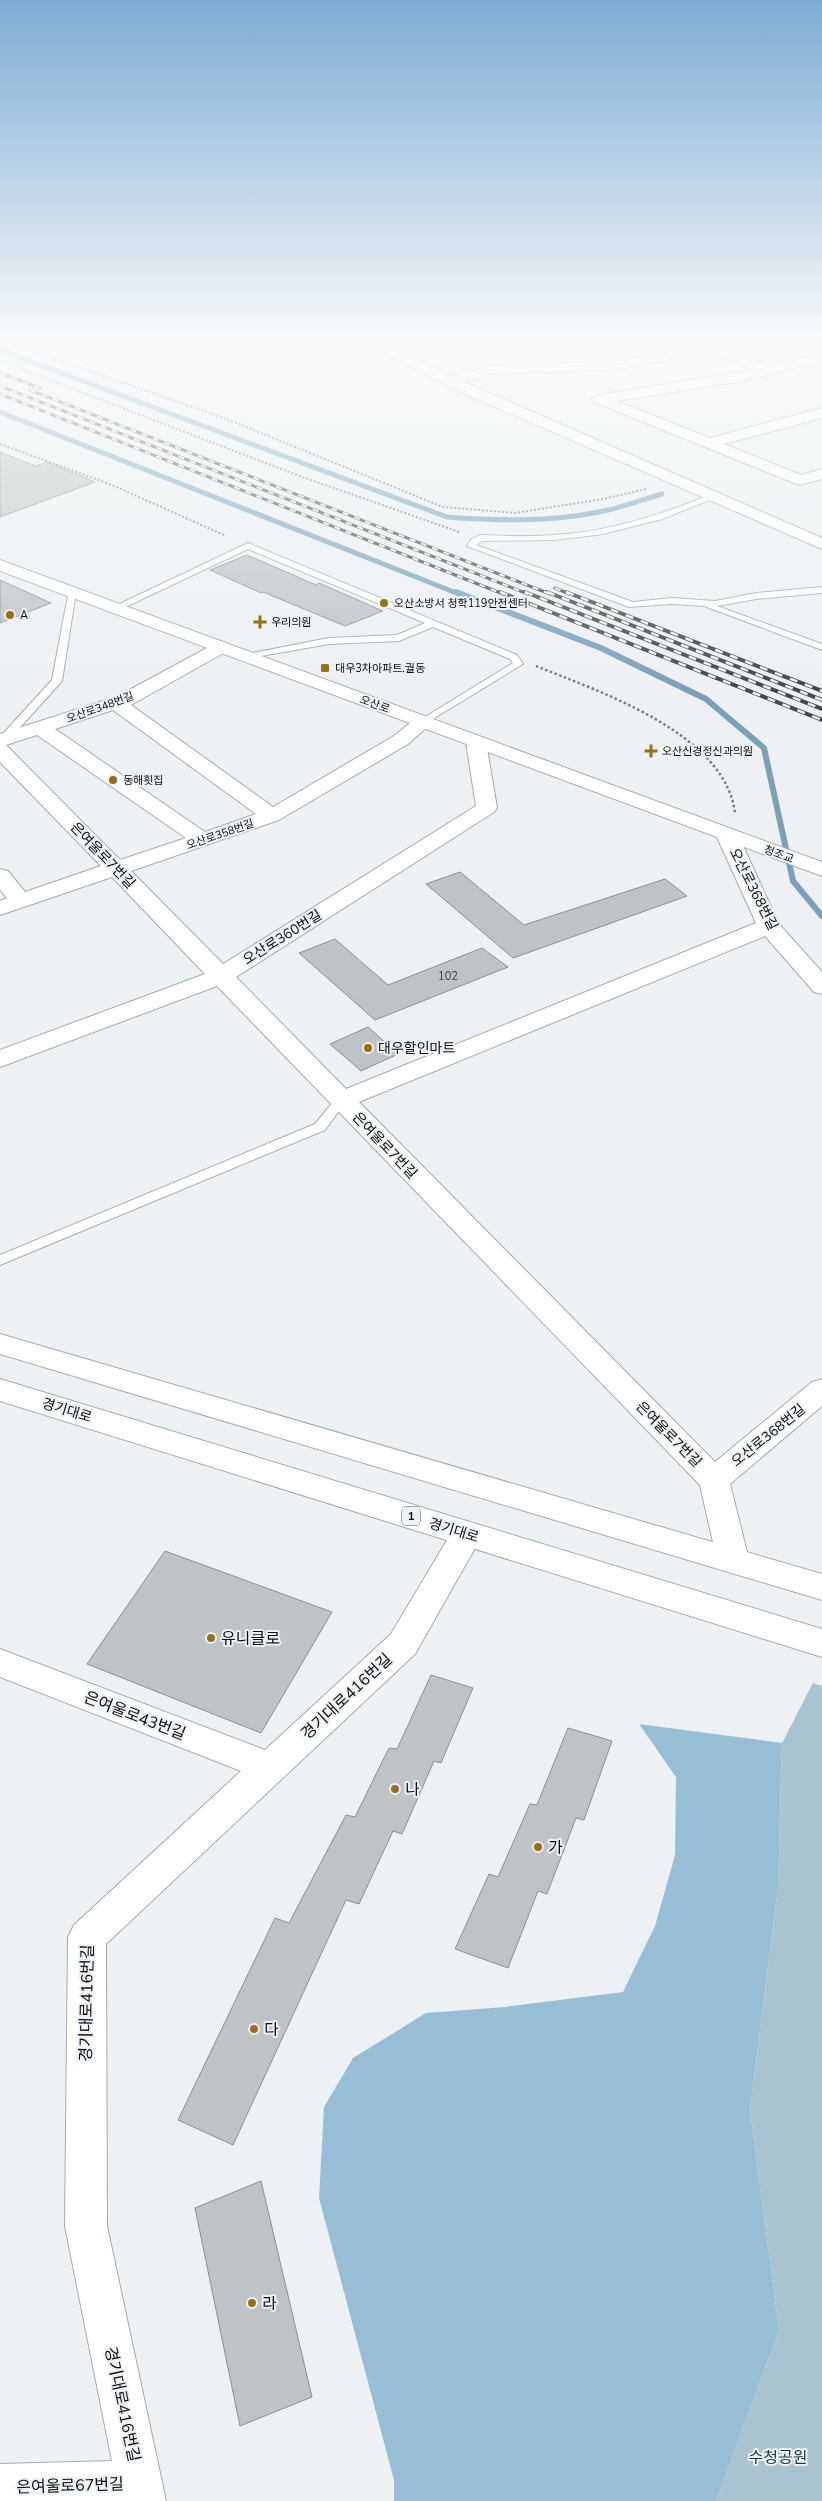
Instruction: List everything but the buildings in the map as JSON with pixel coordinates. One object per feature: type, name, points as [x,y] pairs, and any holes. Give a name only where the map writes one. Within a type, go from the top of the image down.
[{"type":"street","points":[[616,455],[713,497],[814,534],[822,544]]},
{"type":"street","points":[[738,455],[800,480],[822,474]]},
{"type":"street","name":"오산로","points":[[0,565],[749,843]]},
{"type":"street","name":"오산로348번길","points":[[1,744],[40,728],[116,703],[220,647]]},
{"type":"street","points":[[116,703],[272,816]]},
{"type":"street","name":"오산로358번길","points":[[0,908],[272,816],[401,740],[423,722]]},
{"type":"street","points":[[40,728],[203,840]]},
{"type":"street","name":"오산로360번길","points":[[0,1059],[221,976],[486,808],[476,742]]},
{"type":"street","name":"은여울로7번길","points":[[1,744],[117,870],[714,1480]]},
{"type":"street","name":"오산로368번길","points":[[727,835],[769,926],[822,986]]},
{"type":"street","name":"청조교","points":[[749,843],[815,867]]},
{"type":"street","points":[[0,876],[21,901]]},
{"type":"street","points":[[341,1100],[769,926]]},
{"type":"street","points":[[0,1344],[822,1587]]},
{"type":"street","name":"경기대로","points":[[0,1390],[822,1643]]},
{"type":"street","name":"오산로368번길","points":[[714,1480],[822,1390]]},
{"type":"street","points":[[714,1480],[733,1560]]},
{"type":"street","name":"경기대로416번길","points":[[141,2492],[86,2226],[85,2077],[88,1937],[403,1644],[467,1534]]},
{"type":"street","name":"은여울로43번길","points":[[0,1663],[270,1767]]},
{"type":"street","name":"은여울로67번길","points":[[0,2487],[141,2492]]},
{"type":"lane","points":[[713,497],[682,510],[602,531],[565,537],[481,538],[474,540],[471,546],[632,605],[672,601],[715,604],[756,596],[822,590]]},
{"type":"lane","points":[[116,608],[248,546],[514,656],[518,664],[423,722]]},
{"type":"lane","points":[[1,744],[57,681],[72,592]]},
{"type":"lane","points":[[702,604],[822,647]]},
{"type":"lane","points":[[247,657],[329,641],[399,638],[434,623]]},
{"type":"lane","points":[[0,1260],[320,1127],[341,1100]]},
{"type":"path","points":[[29,455],[112,485],[248,546]]},
{"type":"path","points":[[244,455],[430,523],[481,538]]},
{"type":"path","points":[[312,455],[443,507],[498,512],[515,513],[603,499],[678,482]]},
{"type":"path","points":[[496,516],[498,512]]},
{"type":"path","points":[[514,656],[647,712],[680,734],[708,758],[724,782],[734,805],[735,818],[727,835]]},
{"type":"green space","name":"수청공원","points":[[813,1683],[822,1686],[822,2501],[716,2501],[779,2330],[750,2110],[778,1887],[782,1743]]},
{"type":"shaded area","points":[[639,1724],[782,1743],[778,1887],[750,2110],[779,2330],[716,2501],[394,2501],[394,2480],[319,2198],[324,2107],[353,2058],[426,2013],[505,2007],[623,1992],[655,1926],[675,1855],[676,1777]]},
{"type":"waterway","points":[[108,455],[459,594]]},
{"type":"waterway","points":[[280,455],[447,517],[504,520],[561,518],[607,510],[662,494]]},
{"type":"waterway","points":[[456,592],[601,648],[706,699],[764,748],[793,881],[822,916]]},
{"type":"railway","points":[[153,455],[503,594]]},
{"type":"railway","points":[[174,455],[528,594]]},
{"type":"railway","points":[[195,455],[550,594]]},
{"type":"railway","points":[[555,588],[569,594]]},
{"type":"railway","points":[[500,592],[822,720]]},
{"type":"railway","points":[[525,592],[822,709]]},
{"type":"railway","points":[[547,592],[822,700]]},
{"type":"railway","points":[[566,592],[822,691]]},
{"type":"place","name":"오산소방서 청학119안전센터","points":[[384,603]]},
{"type":"place","name":"A","points":[[10,615]]},
{"type":"place","name":"우리의원","points":[[260,622]]},
{"type":"place","name":"대우3차아파트.궐동","points":[[325,668]]},
{"type":"place","name":"오산신경정신과의원","points":[[651,751]]},
{"type":"place","name":"동해횟집","points":[[113,780]]},
{"type":"place","name":"대우할인마트","points":[[368,1048]]},
{"type":"place","name":"유니클로","points":[[211,1638]]},
{"type":"place","name":"나","points":[[395,1789]]},
{"type":"place","name":"가","points":[[538,1847]]},
{"type":"place","name":"다","points":[[254,2029]]},
{"type":"place","name":"라","points":[[252,2303]]}]
